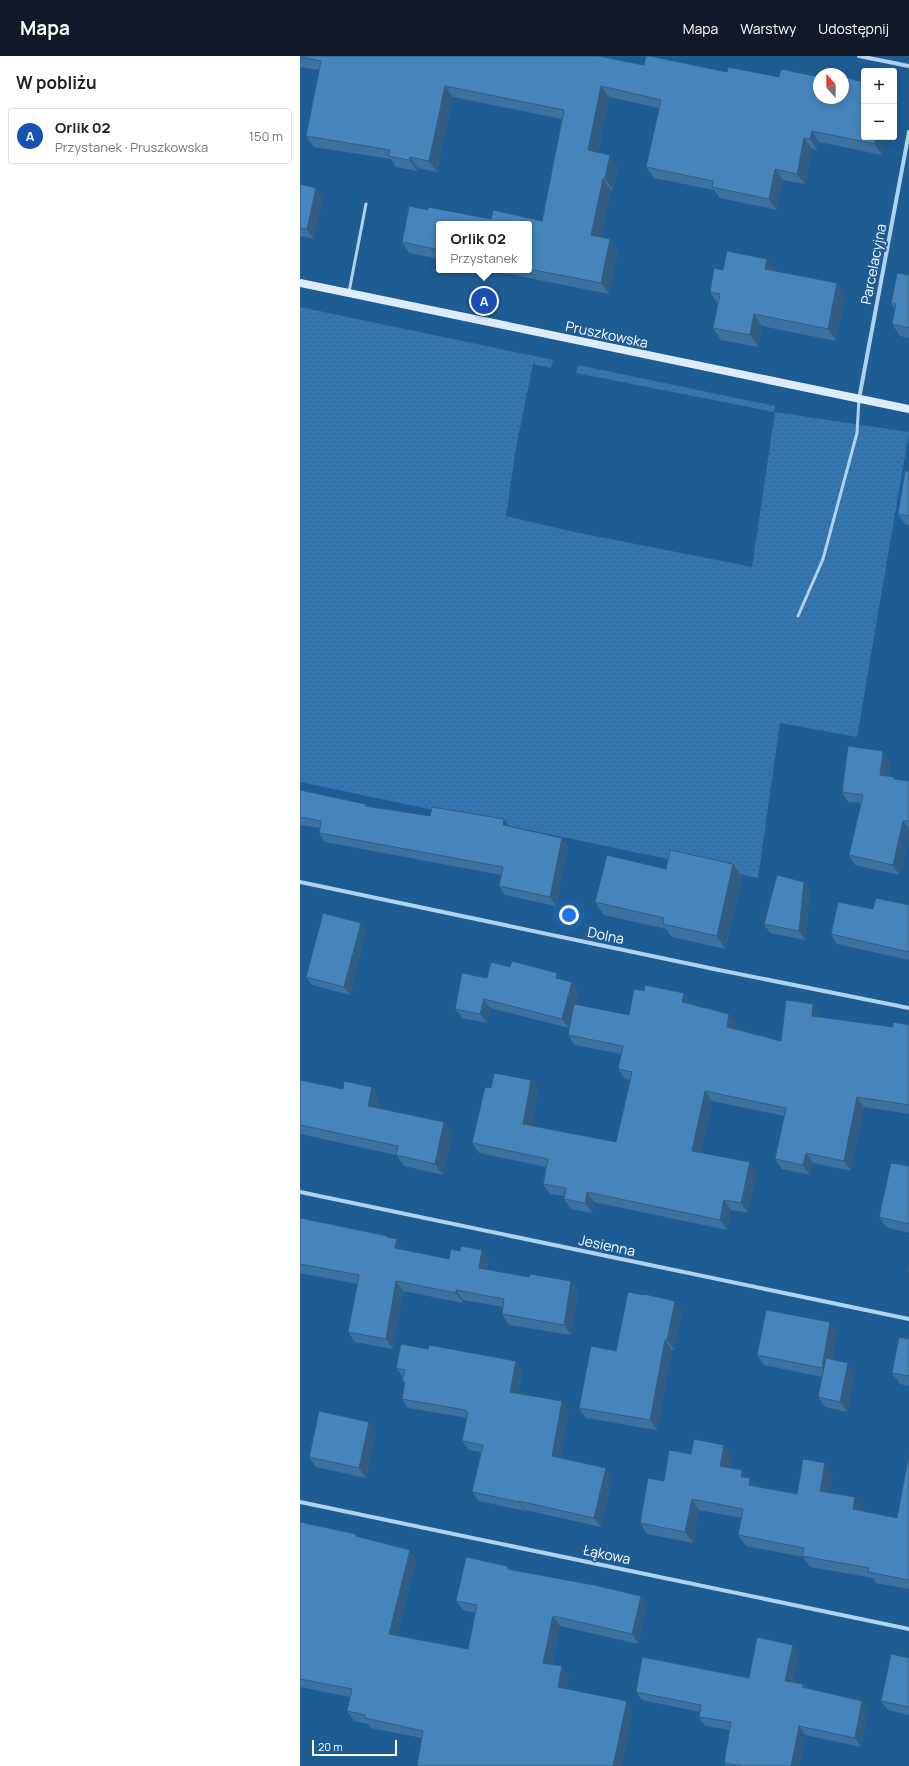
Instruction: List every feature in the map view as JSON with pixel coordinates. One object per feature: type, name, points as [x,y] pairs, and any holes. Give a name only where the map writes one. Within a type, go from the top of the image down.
[{"type":"street","points":[[859,56],[909,66]]},
{"type":"street","name":"Parcelacyjna","points":[[859,400],[909,132]]},
{"type":"street","name":"Pruszkowska","points":[[300,283],[859,400],[909,409]]},
{"type":"street","name":"Dolna","points":[[300,882],[714,969],[909,1008]]},
{"type":"street","name":"Jesienna","points":[[300,1192],[909,1319]]},
{"type":"street","name":"Łąkowa","points":[[300,1502],[909,1629]]},
{"type":"lane","points":[[348,293],[366,204]]},
{"type":"lane","points":[[798,616],[823,559],[857,433],[859,400]]},
{"type":"shaded area","points":[[300,307],[553,360],[551,368],[533,364],[516,448],[506,516],[570,531],[752,567],[775,412],[909,432],[857,737],[780,723],[758,878],[300,782]]},
{"type":"shaded area","points":[[578,365],[775,406],[774,412],[576,373]]},
{"type":"building","points":[[300,56],[598,56],[644,65],[646,56],[650,56],[727,72],[728,67],[779,77],[781,69],[813,76],[813,104],[849,104],[849,78],[861,81],[861,140],[876,140],[875,144],[812,131],[810,139],[804,138],[797,174],[775,169],[769,199],[712,187],[713,181],[646,167],[661,100],[601,86],[588,150],[610,155],[605,179],[603,179],[591,235],[610,239],[601,283],[532,270],[532,221],[436,221],[436,249],[402,242],[409,206],[428,210],[428,207],[491,219],[493,210],[542,221],[564,110],[445,86],[429,161],[410,157],[409,160],[388,156],[390,150],[306,136],[321,61]]},
{"type":"building","points":[[300,184],[316,188],[307,229],[300,228]]},
{"type":"building","points":[[727,251],[767,259],[765,269],[837,283],[828,329],[754,314],[750,335],[713,328],[720,294],[710,292],[714,268],[723,270]]},
{"type":"building","points":[[897,273],[909,275],[909,328],[892,324],[896,304],[891,304]]},
{"type":"building","points":[[905,471],[909,471],[909,516],[898,514]]},
{"type":"building","points":[[848,746],[883,751],[880,775],[909,781],[909,821],[903,821],[893,865],[849,855],[863,795],[842,792]]},
{"type":"building","points":[[300,790],[365,804],[365,806],[430,816],[432,807],[504,819],[503,825],[562,838],[550,897],[499,886],[503,867],[319,833],[321,821],[300,817]]},
{"type":"building","points":[[670,850],[733,864],[717,936],[663,924],[664,918],[595,902],[607,855],[666,869]]},
{"type":"building","points":[[777,875],[804,882],[799,931],[764,924]]},
{"type":"building","points":[[876,898],[909,905],[909,952],[831,934],[838,902],[873,909]]},
{"type":"building","points":[[323,913],[361,923],[344,987],[306,977]]},
{"type":"building","points":[[512,961],[557,973],[556,978],[572,982],[562,1019],[484,999],[480,1014],[455,1009],[462,973],[487,978],[491,962],[510,967]]},
{"type":"building","points":[[645,985],[684,993],[682,1002],[729,1014],[727,1027],[781,1041],[786,1000],[813,1004],[812,1016],[893,1027],[893,1022],[909,1025],[909,1105],[857,1097],[844,1161],[806,1153],[803,1165],[775,1159],[786,1108],[705,1091],[692,1151],[750,1162],[741,1203],[724,1200],[720,1220],[587,1192],[585,1203],[564,1199],[566,1188],[543,1184],[548,1159],[472,1143],[485,1087],[491,1088],[494,1073],[531,1080],[523,1124],[616,1142],[632,1072],[618,1069],[623,1046],[568,1035],[574,1004],[629,1015],[634,989],[644,991]]},
{"type":"building","points":[[300,1080],[343,1089],[344,1081],[372,1087],[368,1106],[444,1122],[435,1164],[396,1155],[398,1146],[300,1125]]},
{"type":"building","points":[[891,1163],[909,1166],[909,1224],[879,1217]]},
{"type":"building","points":[[300,1218],[388,1236],[387,1237],[397,1239],[395,1248],[449,1259],[451,1249],[460,1251],[461,1246],[482,1250],[479,1268],[529,1277],[530,1274],[571,1281],[564,1325],[502,1314],[504,1299],[456,1290],[456,1293],[396,1281],[386,1339],[348,1332],[359,1275],[300,1264]]},
{"type":"building","points":[[628,1292],[675,1301],[667,1340],[665,1340],[650,1420],[579,1408],[591,1346],[616,1351]]},
{"type":"building","points":[[766,1310],[830,1322],[822,1368],[757,1355]]},
{"type":"building","points":[[899,1337],[909,1339],[909,1376],[892,1373]]},
{"type":"building","points":[[401,1344],[428,1349],[429,1345],[516,1361],[510,1392],[562,1401],[552,1456],[606,1468],[594,1518],[472,1492],[483,1445],[462,1441],[468,1412],[465,1410],[402,1399],[405,1382],[402,1381],[405,1370],[396,1368]]},
{"type":"building","points":[[826,1358],[848,1363],[840,1402],[818,1397]]},
{"type":"building","points":[[319,1411],[369,1422],[359,1468],[309,1457]]},
{"type":"building","points":[[694,1439],[724,1445],[720,1466],[742,1470],[741,1477],[750,1478],[749,1485],[797,1494],[803,1459],[825,1463],[820,1491],[855,1497],[853,1509],[897,1518],[909,1454],[909,1580],[868,1572],[869,1568],[802,1556],[804,1548],[738,1535],[743,1509],[692,1499],[685,1532],[640,1523],[648,1478],[664,1481],[669,1450],[691,1454]]},
{"type":"building","points":[[300,1522],[356,1534],[356,1536],[410,1550],[389,1634],[468,1649],[477,1605],[456,1601],[466,1557],[507,1566],[507,1569],[594,1585],[641,1596],[632,1634],[553,1616],[543,1663],[562,1666],[558,1687],[627,1701],[613,1766],[417,1766],[423,1731],[365,1718],[365,1715],[347,1711],[352,1689],[300,1679]]},
{"type":"building","points":[[757,1637],[793,1645],[785,1681],[803,1684],[802,1687],[862,1701],[855,1738],[799,1726],[791,1766],[742,1766],[724,1763],[731,1722],[699,1717],[701,1705],[636,1692],[642,1657],[749,1678]]},
{"type":"building","points":[[891,1654],[909,1658],[909,1707],[881,1701]]},
{"type":"place","name":"Orlik 02","points":[[484,301]]}]
